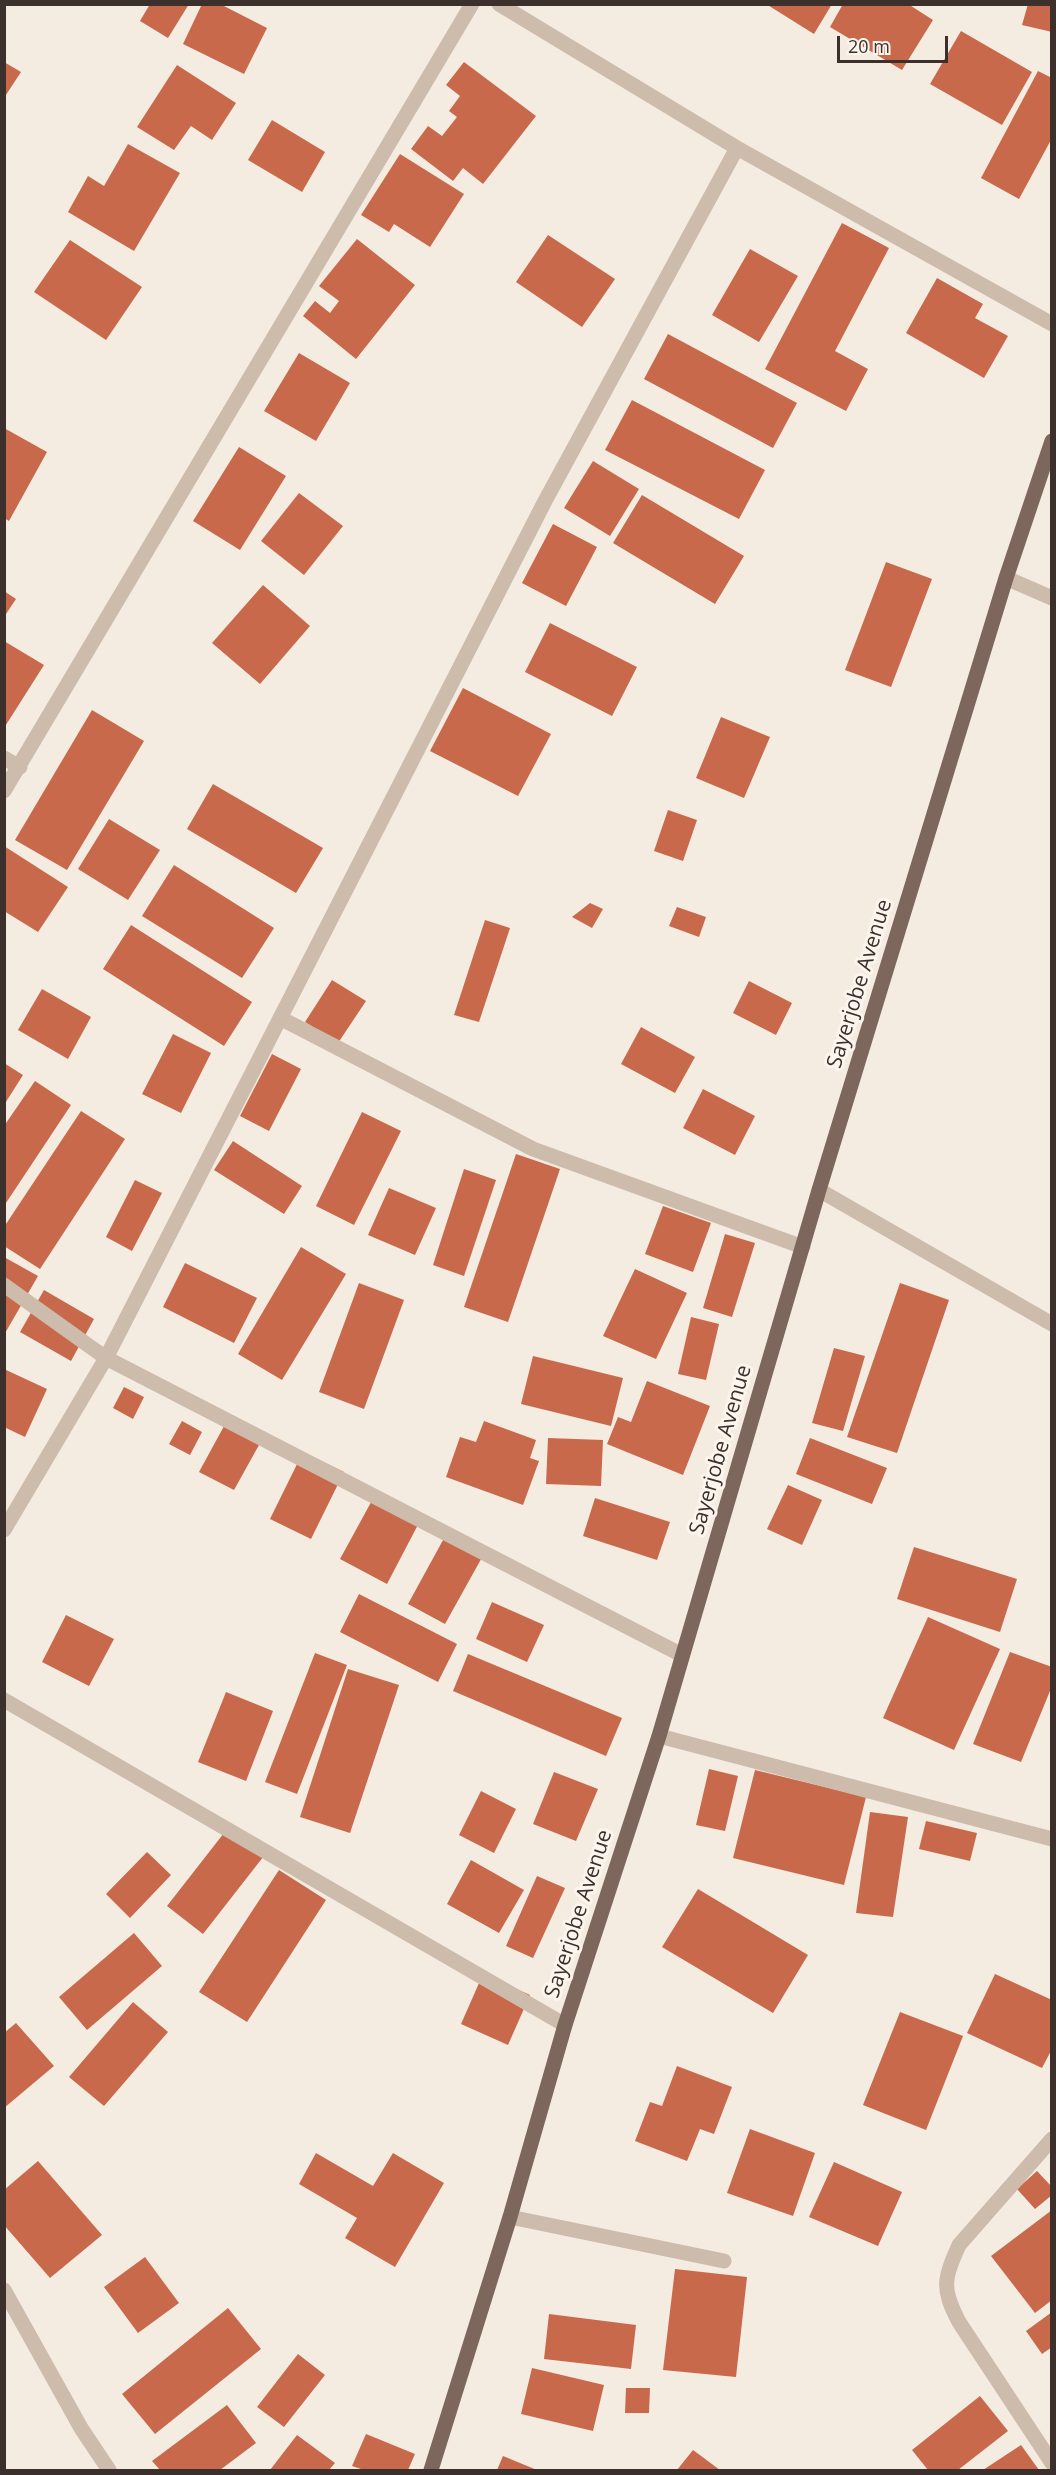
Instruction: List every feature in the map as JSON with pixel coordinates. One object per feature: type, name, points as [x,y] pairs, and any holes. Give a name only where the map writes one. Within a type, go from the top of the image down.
[{"type":"main road","name":"Sayerjobe Avenue","points":[[431,2470],[510,2217],[565,2025],[659,1736],[819,1190],[1006,578],[1052,441]]},
{"type":"street","points":[[4,791],[472,4]]},
{"type":"street","points":[[499,4],[737,148],[1052,324]]},
{"type":"street","points":[[4,1530],[106,1358],[540,511],[737,148]]},
{"type":"street","points":[[1006,578],[1052,598]]},
{"type":"street","points":[[4,758],[20,767]]},
{"type":"street","points":[[280,1018],[533,1149],[803,1247]]},
{"type":"street","points":[[819,1190],[1052,1324]]},
{"type":"street","points":[[4,1285],[106,1358],[682,1655]]},
{"type":"street","points":[[4,1700],[565,2025]]},
{"type":"street","points":[[659,1736],[1052,1839]]},
{"type":"street","points":[[1052,2139],[959,2245],[945,2284],[950,2304],[959,2322],[1052,2463]]},
{"type":"street","points":[[510,2217],[724,2260]]},
{"type":"street","points":[[4,2290],[81,2428],[109,2470]]},
{"type":"building","points":[[150,4],[189,4],[168,38],[140,21]]},
{"type":"building","points":[[202,4],[220,4],[267,28],[244,74],[183,44]]},
{"type":"building","points":[[766,4],[832,4],[814,34]]},
{"type":"building","points":[[843,4],[908,4],[933,20],[902,70],[830,27]]},
{"type":"building","points":[[1028,4],[1052,4],[1052,32],[1022,25]]},
{"type":"building","points":[[961,31],[1032,72],[1002,125],[930,84]]},
{"type":"building","points":[[4,62],[21,72],[4,98]]},
{"type":"building","points":[[464,62],[536,116],[483,184],[463,168],[453,181],[411,149],[428,126],[442,136],[457,117],[449,111],[460,96],[446,85]]},
{"type":"building","points":[[177,65],[236,103],[212,140],[191,126],[174,150],[137,127]]},
{"type":"building","points":[[1038,71],[1052,78],[1052,138],[1019,199],[981,178]]},
{"type":"building","points":[[272,120],[325,152],[302,192],[248,160]]},
{"type":"building","points":[[128,144],[180,173],[134,251],[68,212],[88,176],[104,186]]},
{"type":"building","points":[[400,154],[464,194],[430,247],[394,224],[389,232],[361,215]]},
{"type":"building","points":[[842,223],[889,248],[835,351],[868,369],[846,411],[765,369]]},
{"type":"building","points":[[548,235],[615,279],[582,327],[516,282]]},
{"type":"building","points":[[357,239],[415,285],[356,359],[303,316],[315,301],[330,313],[339,301],[319,286]]},
{"type":"building","points":[[70,240],[142,287],[106,340],[34,292]]},
{"type":"building","points":[[750,249],[798,276],[759,342],[712,315]]},
{"type":"building","points":[[937,278],[983,304],[975,318],[1008,336],[984,378],[906,333]]},
{"type":"building","points":[[668,334],[797,403],[773,448],[644,379]]},
{"type":"building","points":[[299,353],[350,383],[316,441],[264,411]]},
{"type":"building","points":[[632,400],[765,470],[739,519],[605,450]]},
{"type":"building","points":[[4,428],[47,452],[9,521],[4,518]]},
{"type":"building","points":[[239,447],[286,476],[240,550],[193,521]]},
{"type":"building","points":[[593,461],[639,489],[610,536],[564,508]]},
{"type":"building","points":[[299,493],[343,526],[304,575],[261,541]]},
{"type":"building","points":[[642,495],[744,556],[715,604],[613,543]]},
{"type":"building","points":[[553,524],[597,547],[566,606],[522,583]]},
{"type":"building","points":[[886,562],[932,579],[891,687],[845,670]]},
{"type":"building","points":[[263,585],[310,626],[260,684],[212,643]]},
{"type":"building","points":[[4,591],[16,599],[4,617]]},
{"type":"building","points":[[550,623],[637,667],[612,716],[525,672]]},
{"type":"building","points":[[4,641],[44,665],[4,728]]},
{"type":"building","points":[[463,688],[551,734],[518,796],[430,751]]},
{"type":"building","points":[[92,710],[144,741],[67,870],[15,840]]},
{"type":"building","points":[[721,717],[770,737],[744,798],[696,778]]},
{"type":"building","points":[[213,784],[323,848],[296,893],[187,829]]},
{"type":"building","points":[[668,810],[697,820],[683,861],[654,851]]},
{"type":"building","points":[[109,819],[160,850],[128,900],[78,869]]},
{"type":"building","points":[[4,846],[68,887],[38,932],[4,911]]},
{"type":"building","points":[[174,865],[274,928],[242,978],[142,916]]},
{"type":"building","points":[[590,903],[603,909],[592,928],[572,917]]},
{"type":"building","points":[[677,907],[706,917],[699,937],[669,926]]},
{"type":"building","points":[[485,920],[510,928],[479,1022],[454,1015]]},
{"type":"building","points":[[131,925],[252,1002],[224,1046],[103,969]]},
{"type":"building","points":[[332,980],[366,1001],[338,1043],[305,1022]]},
{"type":"building","points":[[749,981],[792,1003],[776,1035],[733,1013]]},
{"type":"building","points":[[42,989],[91,1017],[68,1059],[18,1030]]},
{"type":"building","points":[[641,1027],[695,1057],[675,1093],[621,1064]]},
{"type":"building","points":[[173,1034],[211,1053],[181,1113],[142,1094]]},
{"type":"building","points":[[272,1054],[301,1069],[269,1131],[240,1116]]},
{"type":"building","points":[[4,1063],[23,1075],[4,1105]]},
{"type":"building","points":[[35,1081],[71,1105],[4,1206],[4,1126]]},
{"type":"building","points":[[703,1089],[755,1116],[735,1155],[683,1128]]},
{"type":"building","points":[[81,1111],[125,1139],[40,1269],[4,1246],[4,1227]]},
{"type":"building","points":[[362,1112],[401,1131],[354,1225],[316,1206]]},
{"type":"building","points":[[233,1141],[302,1186],[284,1214],[214,1170]]},
{"type":"building","points":[[516,1154],[560,1169],[508,1322],[464,1307]]},
{"type":"building","points":[[464,1169],[496,1180],[464,1276],[433,1265]]},
{"type":"building","points":[[135,1180],[162,1193],[132,1251],[106,1237]]},
{"type":"building","points":[[389,1188],[436,1208],[415,1255],[368,1235]]},
{"type":"building","points":[[663,1206],[711,1223],[693,1272],[645,1254]]},
{"type":"building","points":[[725,1234],[755,1243],[732,1317],[703,1308]]},
{"type":"building","points":[[301,1247],[346,1274],[282,1380],[238,1354]]},
{"type":"building","points":[[4,1257],[38,1276],[4,1335]]},
{"type":"building","points":[[185,1263],[257,1298],[234,1343],[163,1307]]},
{"type":"building","points":[[635,1269],[687,1293],[656,1359],[603,1336]]},
{"type":"building","points":[[359,1283],[404,1300],[364,1409],[319,1392]]},
{"type":"building","points":[[900,1283],[949,1300],[897,1453],[847,1437]]},
{"type":"building","points":[[44,1290],[94,1319],[71,1361],[20,1332]]},
{"type":"building","points":[[691,1317],[719,1324],[706,1380],[678,1374]]},
{"type":"building","points":[[834,1348],[865,1356],[843,1431],[812,1423]]},
{"type":"building","points":[[533,1356],[623,1378],[611,1426],[521,1404]]},
{"type":"building","points":[[4,1369],[47,1389],[25,1437],[4,1427]]},
{"type":"building","points":[[647,1381],[710,1406],[683,1475],[607,1444],[618,1417],[631,1422]]},
{"type":"building","points":[[124,1387],[144,1397],[133,1419],[113,1408]]},
{"type":"building","points":[[229,1417],[264,1436],[234,1490],[199,1472]]},
{"type":"building","points":[[182,1421],[202,1432],[190,1455],[169,1444]]},
{"type":"building","points":[[484,1421],[536,1440],[530,1458],[539,1461],[523,1505],[446,1477],[460,1437],[476,1442]]},
{"type":"building","points":[[548,1438],[603,1440],[601,1486],[546,1484]]},
{"type":"building","points":[[810,1438],[887,1468],[872,1504],[796,1474]]},
{"type":"building","points":[[303,1452],[344,1472],[311,1539],[270,1519]]},
{"type":"building","points":[[788,1485],[822,1500],[802,1545],[767,1529]]},
{"type":"building","points":[[375,1495],[421,1519],[387,1584],[340,1559]]},
{"type":"building","points":[[595,1498],[670,1522],[657,1560],[583,1536]]},
{"type":"building","points":[[448,1531],[485,1552],[445,1624],[408,1604]]},
{"type":"building","points":[[914,1547],[1017,1579],[1000,1632],[897,1599]]},
{"type":"building","points":[[359,1594],[457,1644],[438,1682],[340,1632]]},
{"type":"building","points":[[492,1602],[544,1625],[527,1662],[476,1639]]},
{"type":"building","points":[[66,1615],[114,1639],[89,1686],[42,1662]]},
{"type":"building","points":[[928,1617],[1000,1649],[954,1750],[883,1718]]},
{"type":"building","points":[[1010,1652],[1052,1667],[1052,1686],[1021,1762],[973,1744]]},
{"type":"building","points":[[315,1653],[347,1665],[297,1794],[265,1782]]},
{"type":"building","points":[[468,1654],[622,1718],[606,1756],[453,1691]]},
{"type":"building","points":[[348,1669],[399,1685],[350,1833],[300,1817]]},
{"type":"building","points":[[226,1692],[273,1711],[246,1781],[198,1762]]},
{"type":"building","points":[[709,1769],[738,1776],[725,1831],[696,1825]]},
{"type":"building","points":[[755,1770],[866,1797],[844,1885],[733,1858]]},
{"type":"building","points":[[554,1772],[598,1789],[576,1841],[533,1824]]},
{"type":"building","points":[[481,1791],[516,1809],[494,1853],[459,1835]]},
{"type":"building","points":[[870,1812],[908,1817],[893,1917],[856,1913]]},
{"type":"building","points":[[926,1821],[977,1833],[970,1861],[919,1849]]},
{"type":"building","points":[[231,1824],[267,1852],[203,1934],[167,1906]]},
{"type":"building","points":[[147,1852],[171,1875],[130,1918],[106,1894]]},
{"type":"building","points":[[471,1860],[524,1890],[499,1933],[447,1904]]},
{"type":"building","points":[[279,1870],[326,1900],[247,2022],[199,1992]]},
{"type":"building","points":[[537,1876],[565,1888],[533,1958],[506,1946]]},
{"type":"building","points":[[698,1889],[808,1955],[773,2013],[662,1947]]},
{"type":"building","points":[[134,1933],[162,1966],[87,2030],[59,1997]]},
{"type":"building","points":[[483,1974],[530,1995],[508,2045],[461,2024]]},
{"type":"building","points":[[995,1974],[1052,2000],[1052,2049],[1042,2068],[967,2033]]},
{"type":"building","points":[[133,2002],[168,2032],[104,2106],[69,2077]]},
{"type":"building","points":[[900,2012],[963,2036],[926,2130],[863,2105]]},
{"type":"building","points":[[16,2023],[54,2066],[4,2108],[4,2033]]},
{"type":"building","points":[[677,2066],[732,2087],[714,2134],[700,2129],[687,2161],[635,2141],[650,2102],[662,2106]]},
{"type":"building","points":[[750,2129],[815,2153],[793,2216],[727,2193]]},
{"type":"building","points":[[316,2153],[373,2186],[393,2153],[444,2183],[395,2267],[345,2238],[357,2218],[299,2184]]},
{"type":"building","points":[[38,2161],[102,2235],[50,2278],[4,2225],[4,2190]]},
{"type":"building","points":[[834,2162],[902,2192],[878,2246],[809,2217]]},
{"type":"building","points":[[1037,2171],[1052,2187],[1052,2195],[1035,2209],[1017,2189]]},
{"type":"building","points":[[1052,2210],[1052,2300],[1035,2313],[991,2256]]},
{"type":"building","points":[[145,2257],[179,2303],[138,2333],[104,2287]]},
{"type":"building","points":[[675,2269],[747,2277],[736,2377],[663,2370]]},
{"type":"building","points":[[228,2308],[261,2349],[155,2434],[122,2394]]},
{"type":"building","points":[[1052,2312],[1052,2347],[1042,2354],[1026,2331]]},
{"type":"building","points":[[549,2314],[636,2325],[631,2369],[544,2359]]},
{"type":"building","points":[[298,2354],[325,2375],[284,2427],[257,2407]]},
{"type":"building","points":[[532,2368],[604,2385],[593,2431],[521,2414]]},
{"type":"building","points":[[626,2388],[650,2388],[649,2413],[625,2413]]},
{"type":"building","points":[[980,2396],[1008,2431],[958,2470],[928,2470],[912,2450]]},
{"type":"building","points":[[227,2405],[256,2443],[220,2470],[160,2470],[152,2461]]},
{"type":"building","points":[[366,2434],[415,2454],[408,2470],[364,2470],[352,2466]]},
{"type":"building","points":[[297,2435],[335,2463],[329,2470],[270,2470]]},
{"type":"building","points":[[1021,2445],[1039,2470],[983,2470]]},
{"type":"building","points":[[693,2450],[720,2470],[677,2470]]},
{"type":"building","points":[[503,2456],[537,2470],[497,2470]]}]
